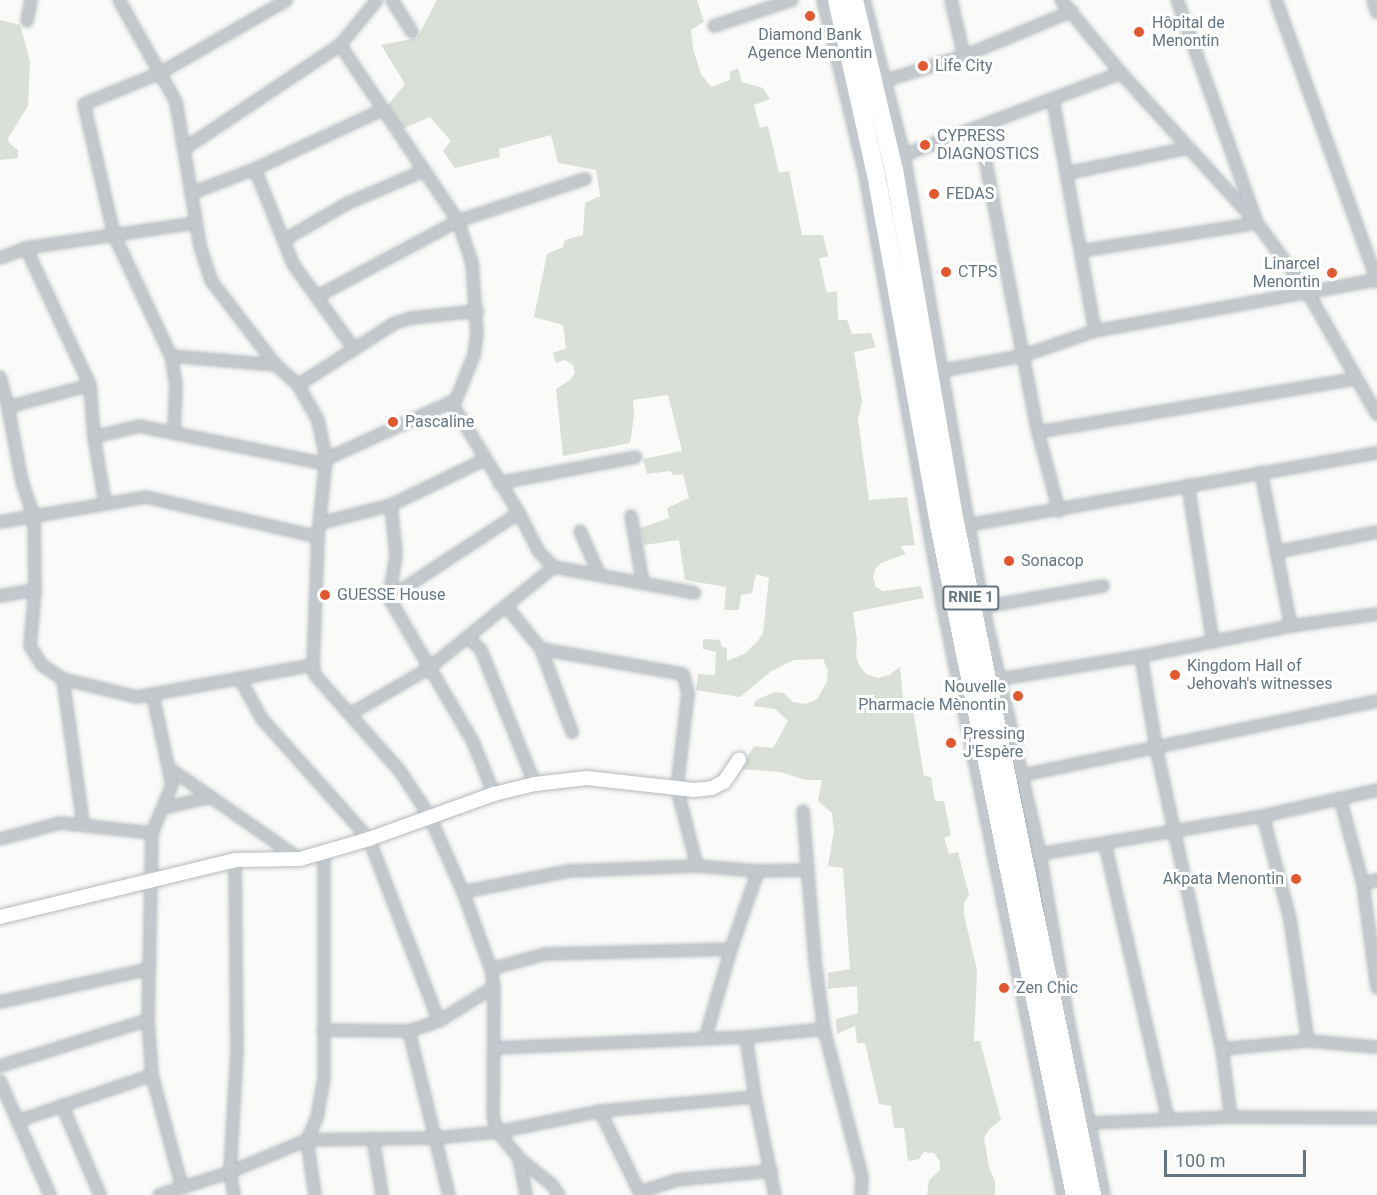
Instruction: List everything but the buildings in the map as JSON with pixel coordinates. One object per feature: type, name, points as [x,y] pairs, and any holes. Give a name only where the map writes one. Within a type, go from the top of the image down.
[{"type":"highway","name":"RNIE 1","points":[[837,0],[876,174],[939,525],[1075,1195]]},
{"type":"highway","name":"RNIE 1","points":[[854,0],[894,170],[955,522],[1092,1195]]},
{"type":"street","points":[[27,21],[31,0]]},
{"type":"street","points":[[119,0],[176,102],[196,223],[212,282],[276,365],[298,385],[318,420],[326,462],[318,537],[313,665],[315,675],[400,771],[430,817],[463,892],[491,969],[494,987],[493,1117],[498,1132],[519,1158],[552,1185],[559,1195]]},
{"type":"street","points":[[174,432],[176,386],[171,356],[114,235],[84,104],[160,73],[287,0]]},
{"type":"street","points":[[184,149],[340,45],[377,0]]},
{"type":"street","points":[[392,0],[412,32]]},
{"type":"street","points":[[714,26],[792,0]]},
{"type":"street","points":[[823,0],[865,174],[939,585],[1063,1195]]},
{"type":"street","points":[[864,0],[904,155],[983,608],[1040,854],[1068,1020],[1104,1195]]},
{"type":"street","points":[[951,0],[964,56]]},
{"type":"street","points":[[1061,0],[1121,73],[1257,223],[1307,291],[1377,414]]},
{"type":"street","points":[[1177,0],[1257,223]]},
{"type":"street","points":[[940,371],[1023,356],[1095,331],[1377,280],[1276,0]]},
{"type":"street","points":[[1373,0],[1377,12]]},
{"type":"street","points":[[884,81],[964,56],[1072,11]]},
{"type":"street","points":[[94,437],[139,426],[326,462],[456,400],[474,355],[478,311],[472,263],[458,221],[340,45]]},
{"type":"street","points":[[904,155],[1121,73]]},
{"type":"street","points":[[1053,100],[1095,331]]},
{"type":"street","points":[[192,193],[255,169],[382,110]]},
{"type":"street","points":[[978,128],[1038,432],[1059,511]]},
{"type":"street","points":[[1068,173],[1188,148]]},
{"type":"street","points":[[255,169],[292,264],[318,296],[354,349]]},
{"type":"street","points":[[284,240],[346,204],[423,171]]},
{"type":"street","points":[[318,296],[458,221],[585,179]]},
{"type":"street","points":[[0,258],[26,248],[196,223]]},
{"type":"street","points":[[1081,251],[1257,223]]},
{"type":"street","points":[[26,248],[90,385],[94,437],[105,503]]},
{"type":"street","points":[[298,385],[394,323],[411,318],[478,311]]},
{"type":"street","points":[[171,356],[276,365]]},
{"type":"street","points":[[0,377],[8,407],[21,482],[34,516],[35,590],[30,646],[42,664],[63,679],[137,697],[153,696],[313,665]]},
{"type":"street","points":[[1038,432],[1356,379]]},
{"type":"street","points":[[8,407],[90,385]]},
{"type":"street","points":[[451,402],[519,513],[539,552],[554,567],[695,592]]},
{"type":"street","points":[[968,525],[1059,511],[1188,485],[1377,453]]},
{"type":"street","points":[[500,483],[636,457]]},
{"type":"street","points":[[321,523],[391,505],[486,459]]},
{"type":"street","points":[[1261,472],[1291,626]]},
{"type":"street","points":[[1188,485],[1213,642]]},
{"type":"street","points":[[0,522],[146,497],[318,537]]},
{"type":"street","points":[[391,505],[396,555],[389,598],[428,669],[473,742],[495,794]]},
{"type":"street","points":[[389,598],[519,513]]},
{"type":"street","points":[[631,516],[643,583]]},
{"type":"street","points":[[580,531],[600,576]]},
{"type":"street","points":[[1276,552],[1377,532]]},
{"type":"street","points":[[350,714],[428,669],[554,567]]},
{"type":"street","points":[[983,608],[1103,586]]},
{"type":"street","points":[[0,596],[35,590]]},
{"type":"street","points":[[506,606],[541,650],[572,732]]},
{"type":"street","points":[[1000,679],[1141,656],[1291,626],[1377,614]]},
{"type":"street","points":[[468,637],[481,650],[535,784]]},
{"type":"street","points":[[541,650],[683,674],[688,693],[677,788],[697,866]]},
{"type":"street","points":[[1141,656],[1156,747],[1222,1049],[1231,1117]]},
{"type":"street","points":[[63,679],[83,824]]},
{"type":"street","points":[[240,679],[262,719],[369,839],[439,1022]]},
{"type":"street","points":[[153,696],[172,785],[152,833],[148,1020],[152,1075],[182,1187]]},
{"type":"street","points":[[1023,775],[1377,701]]},
{"type":"street","points":[[0,917],[235,860],[300,859],[369,839],[495,794],[535,784],[587,778],[677,788],[712,788],[724,782],[739,760]]},
{"type":"street","points":[[169,768],[300,859]]},
{"type":"street","points":[[1040,854],[1263,816],[1377,790]]},
{"type":"street","points":[[163,808],[211,797]]},
{"type":"street","points":[[1340,798],[1363,884],[1377,988]]},
{"type":"street","points":[[803,811],[824,1029],[862,1177],[861,1195]]},
{"type":"street","points":[[1263,816],[1290,919],[1308,1041]]},
{"type":"street","points":[[0,839],[60,823],[152,833]]},
{"type":"street","points":[[1105,844],[1168,1118]]},
{"type":"street","points":[[315,1195],[307,1140],[317,1118],[324,1078],[324,852]]},
{"type":"street","points":[[234,1195],[230,1172],[237,1052],[235,860]]},
{"type":"street","points":[[463,892],[569,871],[697,866],[758,871],[808,870]]},
{"type":"street","points":[[705,1039],[731,949],[758,871]]},
{"type":"street","points":[[1363,884],[1377,880]]},
{"type":"street","points":[[491,969],[545,954],[731,949]]},
{"type":"street","points":[[0,1002],[149,969]]},
{"type":"street","points":[[323,1030],[408,1031],[439,1022],[494,987]]},
{"type":"street","points":[[0,1066],[148,1020]]},
{"type":"street","points":[[494,1048],[746,1037],[824,1029]]},
{"type":"street","points":[[408,1031],[449,1195]]},
{"type":"street","points":[[746,1037],[755,1097],[772,1171],[775,1195]]},
{"type":"street","points":[[1222,1049],[1308,1041],[1377,1047]]},
{"type":"street","points":[[18,1121],[152,1075]]},
{"type":"street","points":[[0,1081],[50,1195]]},
{"type":"street","points":[[159,1195],[230,1172],[307,1140],[435,1138],[498,1132],[600,1111],[755,1097]]},
{"type":"street","points":[[62,1105],[100,1195]]},
{"type":"street","points":[[600,1111],[640,1194],[675,1180],[772,1171]]},
{"type":"street","points":[[1090,1123],[1168,1118],[1377,1118]]},
{"type":"street","points":[[373,1138],[382,1195]]},
{"type":"street","points":[[519,1158],[525,1195]]},
{"type":"shaded area","points":[[437,0],[697,0],[704,22],[691,30],[693,49],[701,74],[711,87],[730,80],[730,72],[738,68],[742,82],[763,88],[770,99],[754,105],[760,128],[768,126],[779,173],[789,171],[802,235],[823,235],[828,256],[819,259],[827,293],[837,291],[838,320],[847,320],[852,334],[871,333],[876,347],[854,352],[862,402],[858,420],[869,500],[907,497],[915,545],[900,546],[906,554],[881,563],[875,569],[873,578],[876,587],[883,591],[921,586],[924,598],[853,612],[857,641],[856,655],[859,665],[866,674],[878,678],[889,675],[900,667],[904,708],[913,709],[924,776],[931,777],[935,801],[944,801],[951,835],[944,838],[949,854],[958,852],[969,895],[964,903],[964,915],[977,970],[974,1041],[980,1041],[1001,1120],[990,1128],[984,1138],[989,1168],[995,1181],[995,1195],[927,1195],[929,1180],[940,1170],[940,1162],[934,1153],[924,1152],[919,1159],[908,1161],[904,1128],[894,1128],[891,1106],[879,1104],[865,1043],[857,1043],[855,1026],[837,1034],[836,1019],[858,1013],[857,986],[828,989],[828,973],[850,969],[843,868],[828,866],[834,831],[832,813],[818,801],[822,780],[806,780],[780,772],[740,769],[754,746],[773,748],[788,721],[775,709],[753,706],[756,700],[775,692],[784,693],[793,702],[806,704],[817,699],[827,682],[828,671],[823,659],[794,660],[770,672],[740,697],[696,690],[698,674],[715,675],[716,652],[703,649],[703,639],[720,640],[722,647],[727,648],[727,661],[744,654],[758,641],[763,633],[769,578],[756,574],[752,593],[741,595],[739,610],[724,610],[726,587],[685,580],[679,540],[644,545],[640,528],[669,518],[667,508],[689,498],[683,474],[673,475],[670,471],[647,474],[643,459],[682,451],[668,395],[633,400],[634,416],[630,443],[563,456],[556,389],[570,380],[575,373],[573,365],[565,360],[556,363],[553,353],[566,348],[563,325],[534,317],[547,254],[563,247],[565,240],[583,235],[585,203],[600,196],[596,170],[558,163],[551,135],[499,149],[500,157],[455,168],[443,151],[451,141],[430,117],[402,129],[387,106],[405,84],[381,45],[417,38]]},
{"type":"shaded area","points":[[0,20],[20,25],[30,61],[28,106],[8,138],[9,143],[18,150],[18,158],[0,160]]},
{"type":"place","name":"Diamond Bank Agence Menontin","points":[[810,16]]},
{"type":"place","name":"Hôpital de Menontin","points":[[1139,32]]},
{"type":"place","name":"Life City","points":[[923,66]]},
{"type":"place","name":"CYPRESS DIAGNOSTICS","points":[[925,145]]},
{"type":"place","name":"FEDAS","points":[[934,194]]},
{"type":"place","name":"CTPS","points":[[946,272]]},
{"type":"place","name":"Linarcel Menontin","points":[[1332,273]]},
{"type":"place","name":"Pascaline","points":[[393,422]]},
{"type":"place","name":"Sonacop","points":[[1009,561]]},
{"type":"place","name":"GUESSE House","points":[[325,595]]},
{"type":"place","name":"Kingdom Hall of Jehovah's witnesses","points":[[1175,675]]},
{"type":"place","name":"Nouvelle Pharmacie Mènontin","points":[[1018,696]]},
{"type":"place","name":"Pressing J'Espère","points":[[951,743]]},
{"type":"place","name":"Akpata Menontin","points":[[1296,879]]},
{"type":"place","name":"Zen Chic","points":[[1004,988]]}]
